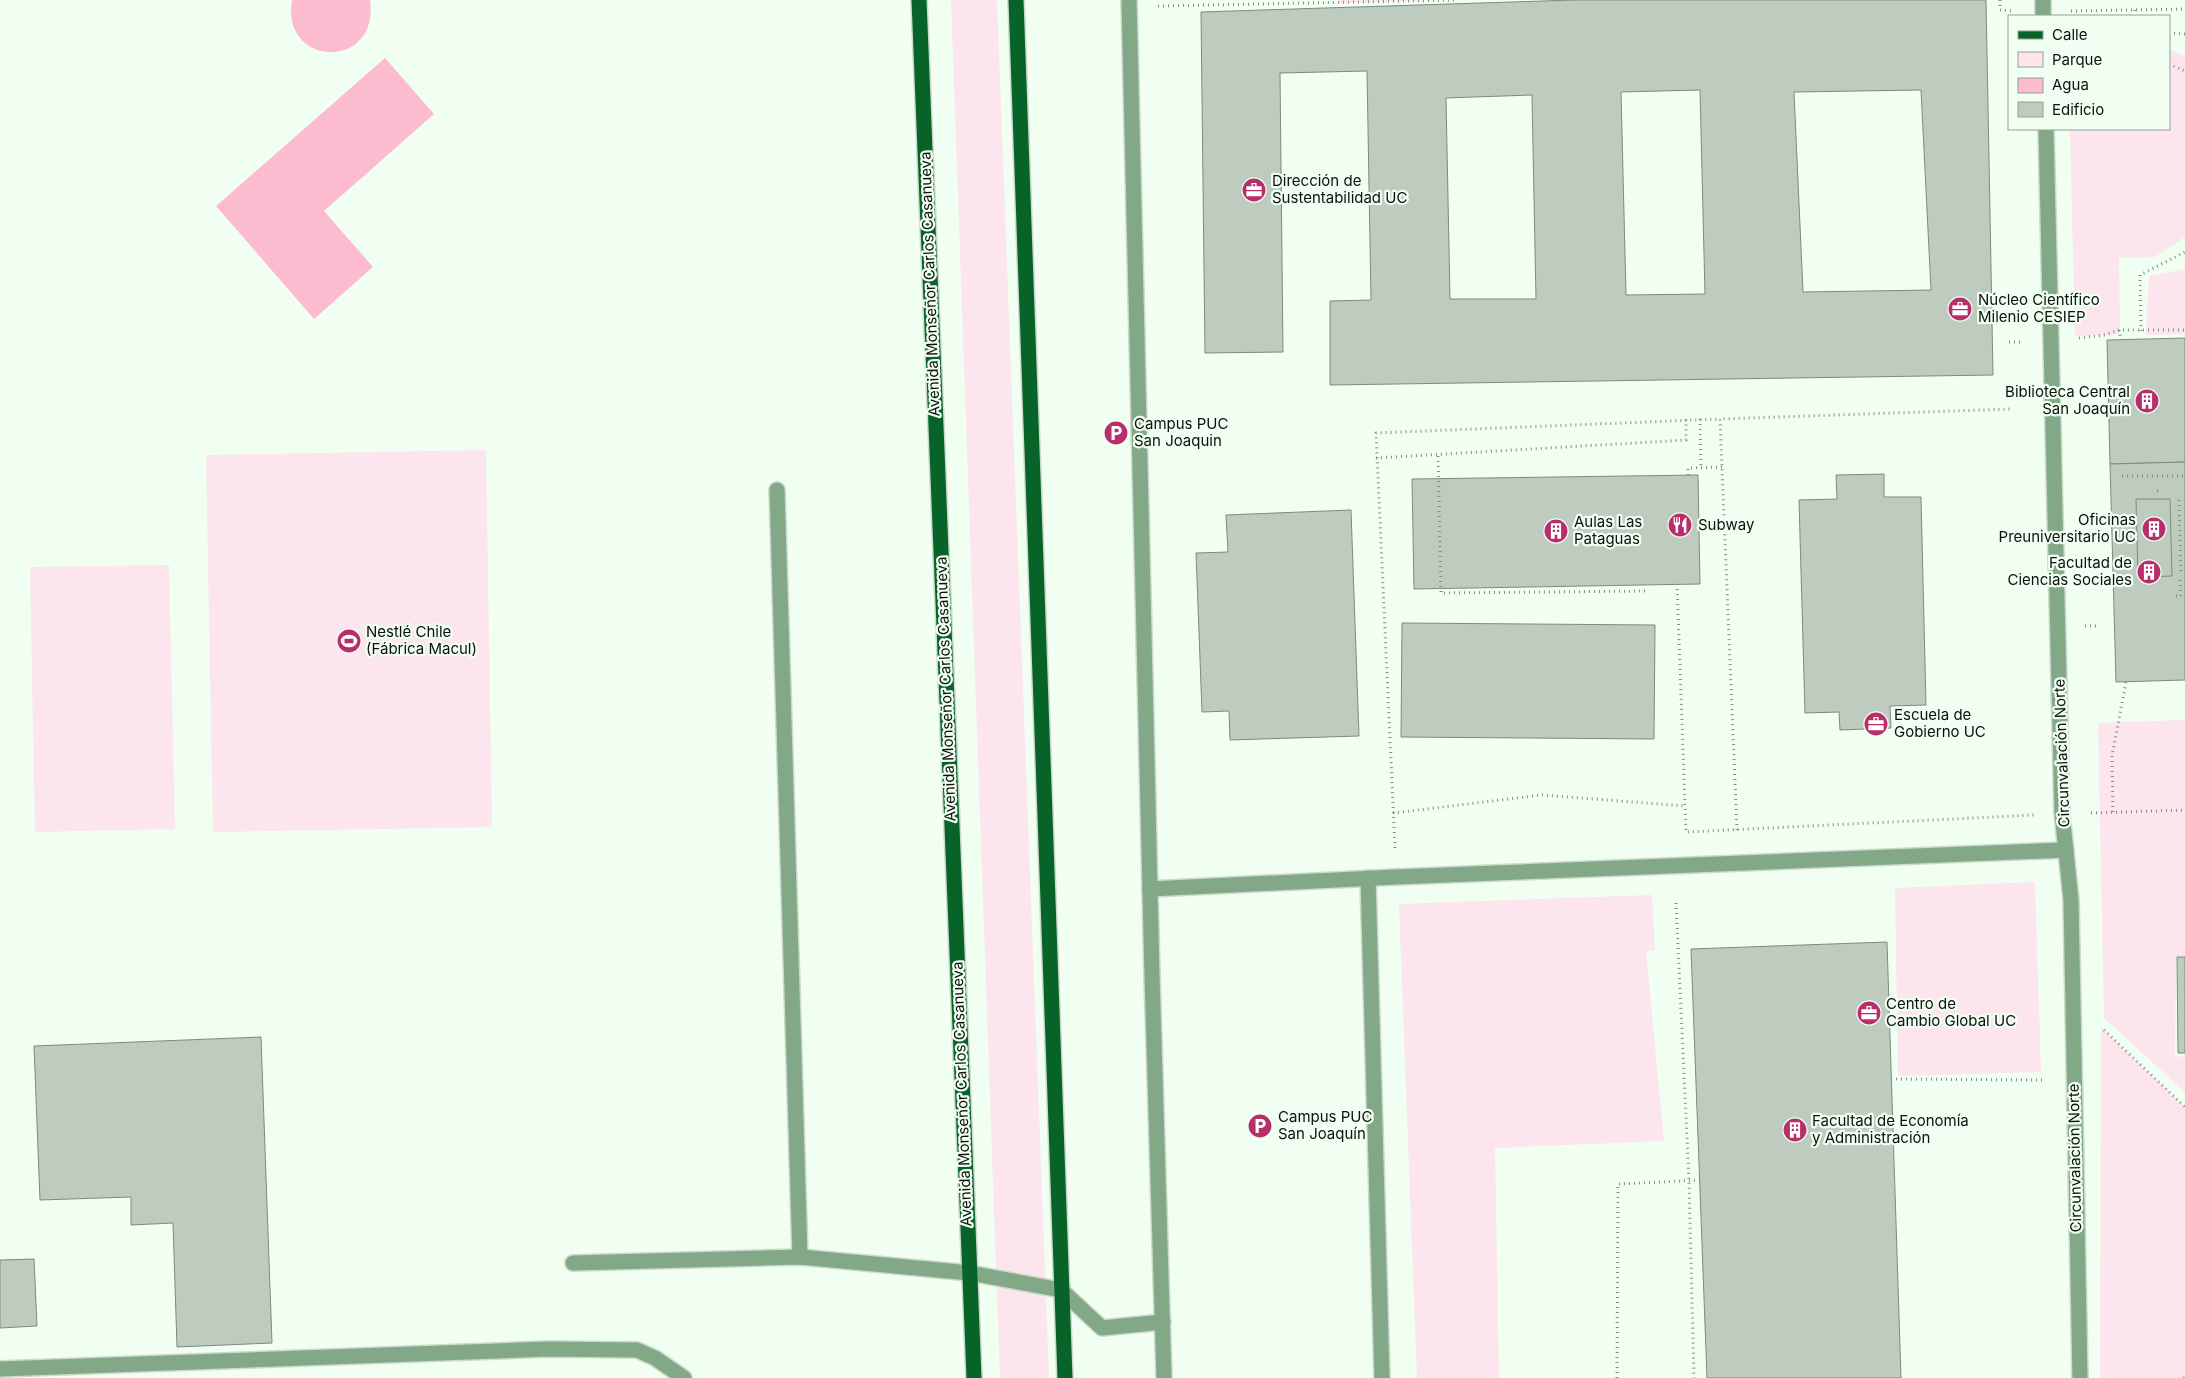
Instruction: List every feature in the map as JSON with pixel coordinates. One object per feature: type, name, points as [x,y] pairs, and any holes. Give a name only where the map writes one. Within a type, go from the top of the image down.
[{"type":"main road","name":"Avenida Monseñor Carlos Casanueva","points":[[919,0],[974,1378]]},
{"type":"main road","points":[[1016,0],[1065,1378]]},
{"type":"lane","points":[[2043,0],[2043,15]]},
{"type":"lane","points":[[1129,4],[1150,889],[1164,1378]]},
{"type":"lane","name":"Circunvalación Norte","points":[[2046,130],[2062,813],[2071,900],[2080,1378]]},
{"type":"lane","points":[[777,490],[800,1257]]},
{"type":"lane","points":[[1150,889],[1368,878],[2066,850]]},
{"type":"lane","points":[[1368,878],[1382,1378]]},
{"type":"lane","points":[[573,1263],[800,1257],[970,1273],[1061,1290],[1102,1328],[1163,1322]]},
{"type":"lane","points":[[0,1369],[548,1349],[637,1350],[655,1358],[684,1378]]},
{"type":"path","points":[[1129,4],[1457,0]]},
{"type":"path","points":[[2000,0],[2000,10],[2012,11],[2012,15]]},
{"type":"path","points":[[2066,12],[2185,9]]},
{"type":"path","points":[[2135,10],[2135,15]]},
{"type":"path","points":[[2170,33],[2185,34]]},
{"type":"path","points":[[2170,64],[2185,71]]},
{"type":"path","points":[[2140,330],[2140,274],[2185,252]]},
{"type":"path","points":[[2095,336],[2119,330],[2185,330]]},
{"type":"path","points":[[2119,330],[2121,339]]},
{"type":"path","points":[[1396,877],[1376,433],[1686,419],[2010,409]]},
{"type":"path","points":[[1376,458],[1438,456],[1686,440],[1686,419]]},
{"type":"path","points":[[1700,419],[1701,468]]},
{"type":"path","points":[[1720,419],[1737,830]]},
{"type":"path","points":[[1438,456],[1441,593],[1646,592]]},
{"type":"path","points":[[1688,474],[1688,468],[1722,467]]},
{"type":"path","points":[[2122,476],[2185,476]]},
{"type":"path","points":[[2156,491],[2162,491]]},
{"type":"path","points":[[2179,500],[2181,575]]},
{"type":"path","points":[[2176,596],[2181,596],[2180,580]]},
{"type":"path","points":[[1677,584],[1686,832],[2035,816]]},
{"type":"path","points":[[2113,812],[2112,756],[2126,682]]},
{"type":"path","points":[[1393,813],[1542,795],[1685,806]]},
{"type":"path","points":[[2062,813],[2185,810]]},
{"type":"path","points":[[1676,903],[1689,1181],[1694,1378]]},
{"type":"path","points":[[2072,1002],[2185,1107]]},
{"type":"path","points":[[1891,1079],[2042,1080],[2074,1078]]},
{"type":"path","points":[[1618,1378],[1618,1184],[1700,1180]]},
{"type":"green space","points":[[951,0],[997,0],[1049,1378],[1000,1378]]},
{"type":"green space","points":[[1339,0],[1436,0],[1339,3]]},
{"type":"green space","points":[[2170,49],[2185,56],[2185,237],[2155,257],[2119,258],[2120,334],[2075,336],[2070,130],[2170,130]]},
{"type":"green space","points":[[2185,269],[2185,334],[2146,335],[2149,276]]},
{"type":"green space","name":"Nestlé Chile (Fábrica Macul)","points":[[486,450],[492,827],[213,832],[206,455]]},
{"type":"green space","points":[[169,565],[175,829],[35,832],[30,567]]},
{"type":"green space","points":[[2185,720],[2185,956],[2176,957],[2175,1056],[2185,1057],[2185,1092],[2104,1018],[2098,723]]},
{"type":"green space","points":[[2035,882],[2041,1072],[1898,1076],[1895,888]]},
{"type":"green space","points":[[1652,895],[1655,950],[1646,951],[1664,1141],[1495,1148],[1499,1378],[1417,1378],[1399,904]]},
{"type":"green space","points":[[2101,1027],[2185,1107],[2185,1378],[2100,1378]]},
{"type":"water","points":[[292,0],[370,0],[369,23],[360,40],[347,49],[330,52],[314,49],[301,39],[292,22]]},
{"type":"water","points":[[385,58],[434,114],[324,211],[373,267],[314,319],[216,206]]},
{"type":"building","points":[[1574,0],[1986,0],[1993,375],[1330,385],[1330,301],[1371,300],[1367,71],[1280,73],[1283,352],[1205,353],[1201,12]],"holes":[[[1700,90],[1705,294],[1626,295],[1621,92]],[[1921,90],[1931,290],[1803,292],[1794,92]],[[1532,95],[1536,299],[1450,299],[1446,98]]]},
{"type":"building","name":"Biblioteca Central San Joaquín","points":[[2185,338],[2185,462],[2110,464],[2107,340]]},
{"type":"building","name":"Facultad de Ciencias Sociales","points":[[2185,462],[2185,680],[2116,682],[2110,464]]},
{"type":"building","points":[[1884,474],[1884,497],[1921,497],[1926,705],[1890,706],[1891,728],[1840,730],[1839,712],[1805,713],[1799,500],[1837,499],[1836,475]]},
{"type":"building","name":"Aulas Las Pataguas","points":[[1698,475],[1700,584],[1414,589],[1412,479]]},
{"type":"building","name":"Oficinas Preuniversitario UC","points":[[2136,499],[2170,499],[2172,576],[2138,577]]},
{"type":"building","points":[[1351,510],[1359,736],[1230,740],[1229,711],[1202,712],[1196,553],[1228,552],[1226,515]]},
{"type":"building","points":[[1402,623],[1655,625],[1654,739],[1401,737]]},
{"type":"building","name":"Facultad de Economía y Administración","points":[[1887,942],[1901,1378],[1707,1378],[1691,949]]},
{"type":"building","points":[[2177,957],[2185,957],[2185,1053],[2178,1053]]},
{"type":"building","points":[[261,1037],[272,1343],[177,1347],[173,1223],[131,1225],[131,1197],[40,1200],[34,1046]]},
{"type":"building","points":[[34,1259],[37,1326],[0,1328],[0,1260]]},
{"type":"place","name":"Dirección de Sustentabilidad UC","points":[[1254,190]]},
{"type":"place","name":"Núcleo Científico Milenio CESIEP","points":[[1960,309]]},
{"type":"place","name":"Biblioteca Central San Joaquín","points":[[2147,401]]},
{"type":"place","name":"Campus PUC San Joaquin","points":[[1116,433]]},
{"type":"place","name":"Subway","points":[[1680,525]]},
{"type":"place","name":"Oficinas Preuniversitario UC","points":[[2154,529]]},
{"type":"place","name":"Aulas Las Pataguas","points":[[1556,531]]},
{"type":"place","name":"Facultad de Ciencias Sociales","points":[[2149,572]]},
{"type":"place","name":"Nestlé Chile (Fábrica Macul)","points":[[349,641]]},
{"type":"place","name":"Escuela de Gobierno UC","points":[[1876,724]]},
{"type":"place","name":"Centro de Cambio Global UC","points":[[1869,1013]]},
{"type":"place","name":"Campus PUC San Joaquín","points":[[1260,1126]]},
{"type":"place","name":"Facultad de Economía y Administración","points":[[1795,1130]]}]
